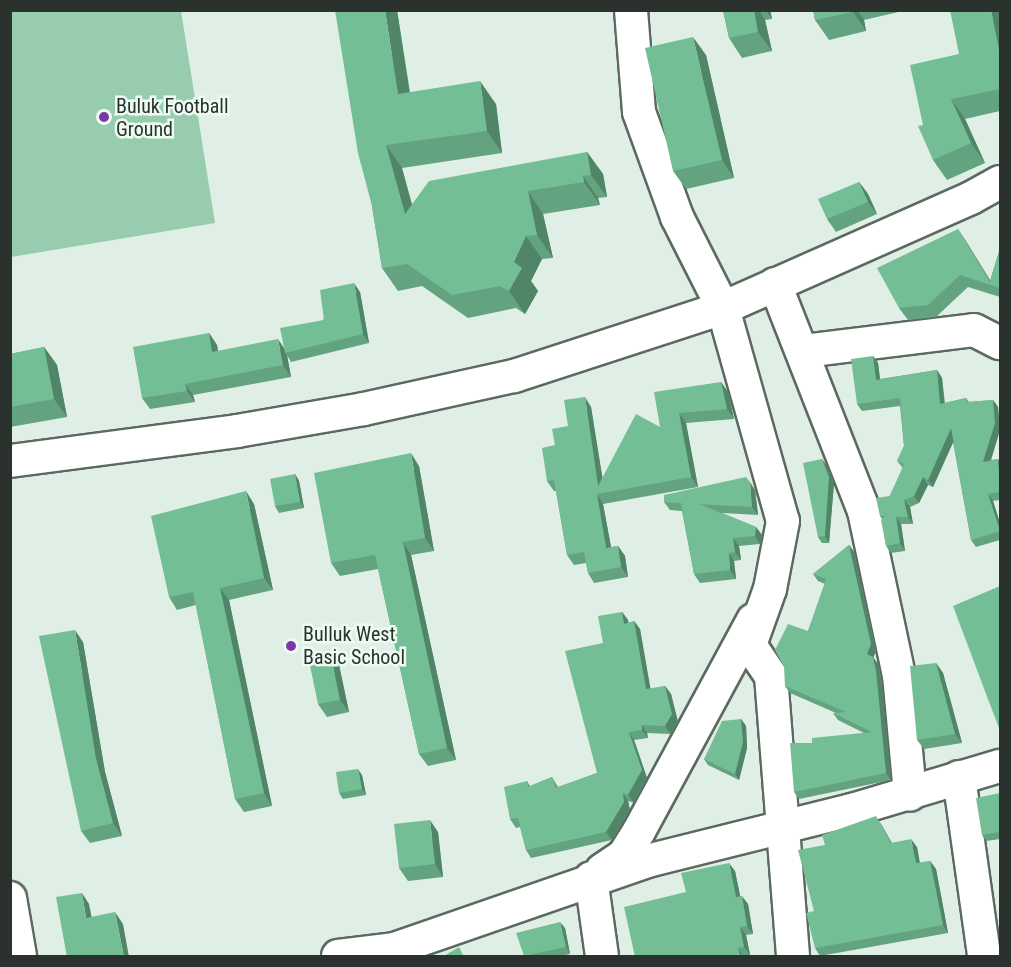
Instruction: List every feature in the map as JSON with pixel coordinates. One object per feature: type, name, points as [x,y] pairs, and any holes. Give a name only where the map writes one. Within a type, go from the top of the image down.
[{"type":"street","points":[[631,10],[639,112],[656,166],[723,308],[783,521],[770,589],[750,645],[771,676],[794,957]]},
{"type":"street","points":[[10,460],[364,409],[514,376],[723,308],[971,198],[1000,182]]},
{"type":"street","points":[[775,284],[804,351],[864,511],[898,675],[910,794]]},
{"type":"street","points":[[804,351],[974,330],[1000,343]]},
{"type":"street","points":[[591,878],[624,855],[639,831],[770,589]]},
{"type":"street","points":[[338,957],[394,953],[591,878],[910,794],[1000,766]]},
{"type":"street","points":[[959,777],[984,957]]},
{"type":"street","points":[[591,878],[602,957]]},
{"type":"street","points":[[10,898],[20,957]]},
{"type":"green space","name":"Buluk Football Ground","points":[[11,10],[181,11],[215,223],[11,257]]},
{"type":"building","points":[[335,10],[385,10],[398,94],[480,81],[487,131],[386,145],[405,214],[429,181],[587,152],[591,175],[583,176],[584,182],[528,191],[537,235],[526,236],[514,262],[522,268],[509,291],[500,286],[452,295],[407,264],[382,268],[372,206],[358,153]]},
{"type":"building","points":[[723,10],[754,10],[758,32],[729,38]]},
{"type":"building","points":[[813,10],[852,10],[853,12],[815,20]]},
{"type":"building","points":[[950,10],[991,10],[1000,50],[1000,89],[951,99],[971,143],[933,160],[918,126],[923,125],[910,65],[959,54]]},
{"type":"building","points":[[693,37],[722,160],[673,171],[645,48]]},
{"type":"building","points":[[859,182],[868,202],[827,219],[818,199]]},
{"type":"building","points":[[958,229],[990,282],[1000,248],[1000,288],[960,275],[928,305],[899,308],[877,268]]},
{"type":"building","points":[[354,283],[363,334],[285,353],[280,328],[324,320],[320,290]]},
{"type":"building","points":[[209,333],[212,352],[278,339],[283,365],[185,384],[187,391],[142,398],[133,347]]},
{"type":"building","points":[[44,347],[54,399],[10,407],[10,354]]},
{"type":"building","points":[[873,356],[876,380],[937,370],[940,404],[966,398],[967,402],[993,400],[995,423],[983,462],[998,459],[1000,492],[988,494],[1000,531],[971,540],[951,428],[928,480],[923,477],[914,496],[904,500],[908,517],[896,517],[900,543],[886,546],[881,520],[885,516],[880,516],[876,498],[890,496],[904,464],[897,461],[904,446],[900,398],[857,404],[851,359]]},
{"type":"building","points":[[721,382],[727,409],[679,413],[691,477],[597,494],[606,548],[618,546],[621,567],[588,573],[584,552],[567,555],[554,480],[547,481],[542,448],[555,445],[552,429],[568,426],[564,400],[585,397],[598,486],[636,414],[660,427],[654,392]]},
{"type":"building","points":[[411,453],[425,538],[403,542],[447,748],[419,754],[375,555],[331,563],[314,473]]},
{"type":"building","points":[[822,459],[829,477],[825,536],[818,537],[803,463]]},
{"type":"building","points":[[295,474],[300,502],[275,506],[270,479]]},
{"type":"building","points":[[746,477],[750,482],[752,507],[699,504],[756,527],[755,536],[733,538],[735,552],[729,553],[730,570],[694,574],[681,503],[664,502],[664,495]]},
{"type":"building","points":[[246,491],[264,578],[220,588],[264,793],[235,799],[193,592],[169,597],[151,516]]},
{"type":"building","points":[[849,545],[871,644],[867,654],[873,657],[876,671],[886,773],[794,792],[790,743],[812,743],[812,738],[872,732],[833,713],[846,712],[785,686],[784,667],[775,650],[788,624],[808,631],[826,579],[813,574]]},
{"type":"building","points":[[1000,586],[1000,731],[953,606]]},
{"type":"building","points":[[622,612],[624,624],[634,621],[646,689],[665,686],[672,714],[665,726],[642,725],[642,730],[629,732],[642,770],[628,795],[623,793],[624,802],[606,832],[526,850],[518,818],[510,819],[504,787],[527,781],[528,787],[552,777],[556,788],[597,773],[565,651],[603,643],[598,616]]},
{"type":"building","points":[[75,630],[96,759],[113,823],[81,831],[39,636]]},
{"type":"building","points":[[330,652],[340,700],[318,704],[308,656]]},
{"type":"building","points":[[936,663],[955,734],[917,740],[910,666]]},
{"type":"building","points":[[741,719],[743,742],[735,774],[704,759],[722,721]]},
{"type":"building","points":[[358,769],[362,789],[339,793],[336,772]]},
{"type":"building","points":[[1000,793],[1000,832],[982,835],[976,798]]},
{"type":"building","points":[[876,816],[891,843],[911,839],[916,863],[930,861],[943,925],[815,948],[806,913],[814,911],[798,850],[825,845],[822,835]]},
{"type":"building","points":[[430,820],[435,864],[399,868],[394,824]]},
{"type":"building","points":[[729,863],[736,897],[742,896],[747,926],[740,927],[744,947],[738,948],[740,957],[635,957],[624,907],[686,892],[681,873]]},
{"type":"building","points":[[82,893],[86,918],[115,912],[124,957],[67,957],[56,897]]},
{"type":"building","points":[[560,922],[566,947],[524,956],[516,933]]},
{"type":"building","points":[[459,947],[464,957],[442,957]]},
{"type":"place","name":"Buluk Football Ground","points":[[104,117]]},
{"type":"place","name":"Bulluk West Basic School","points":[[291,646]]}]
